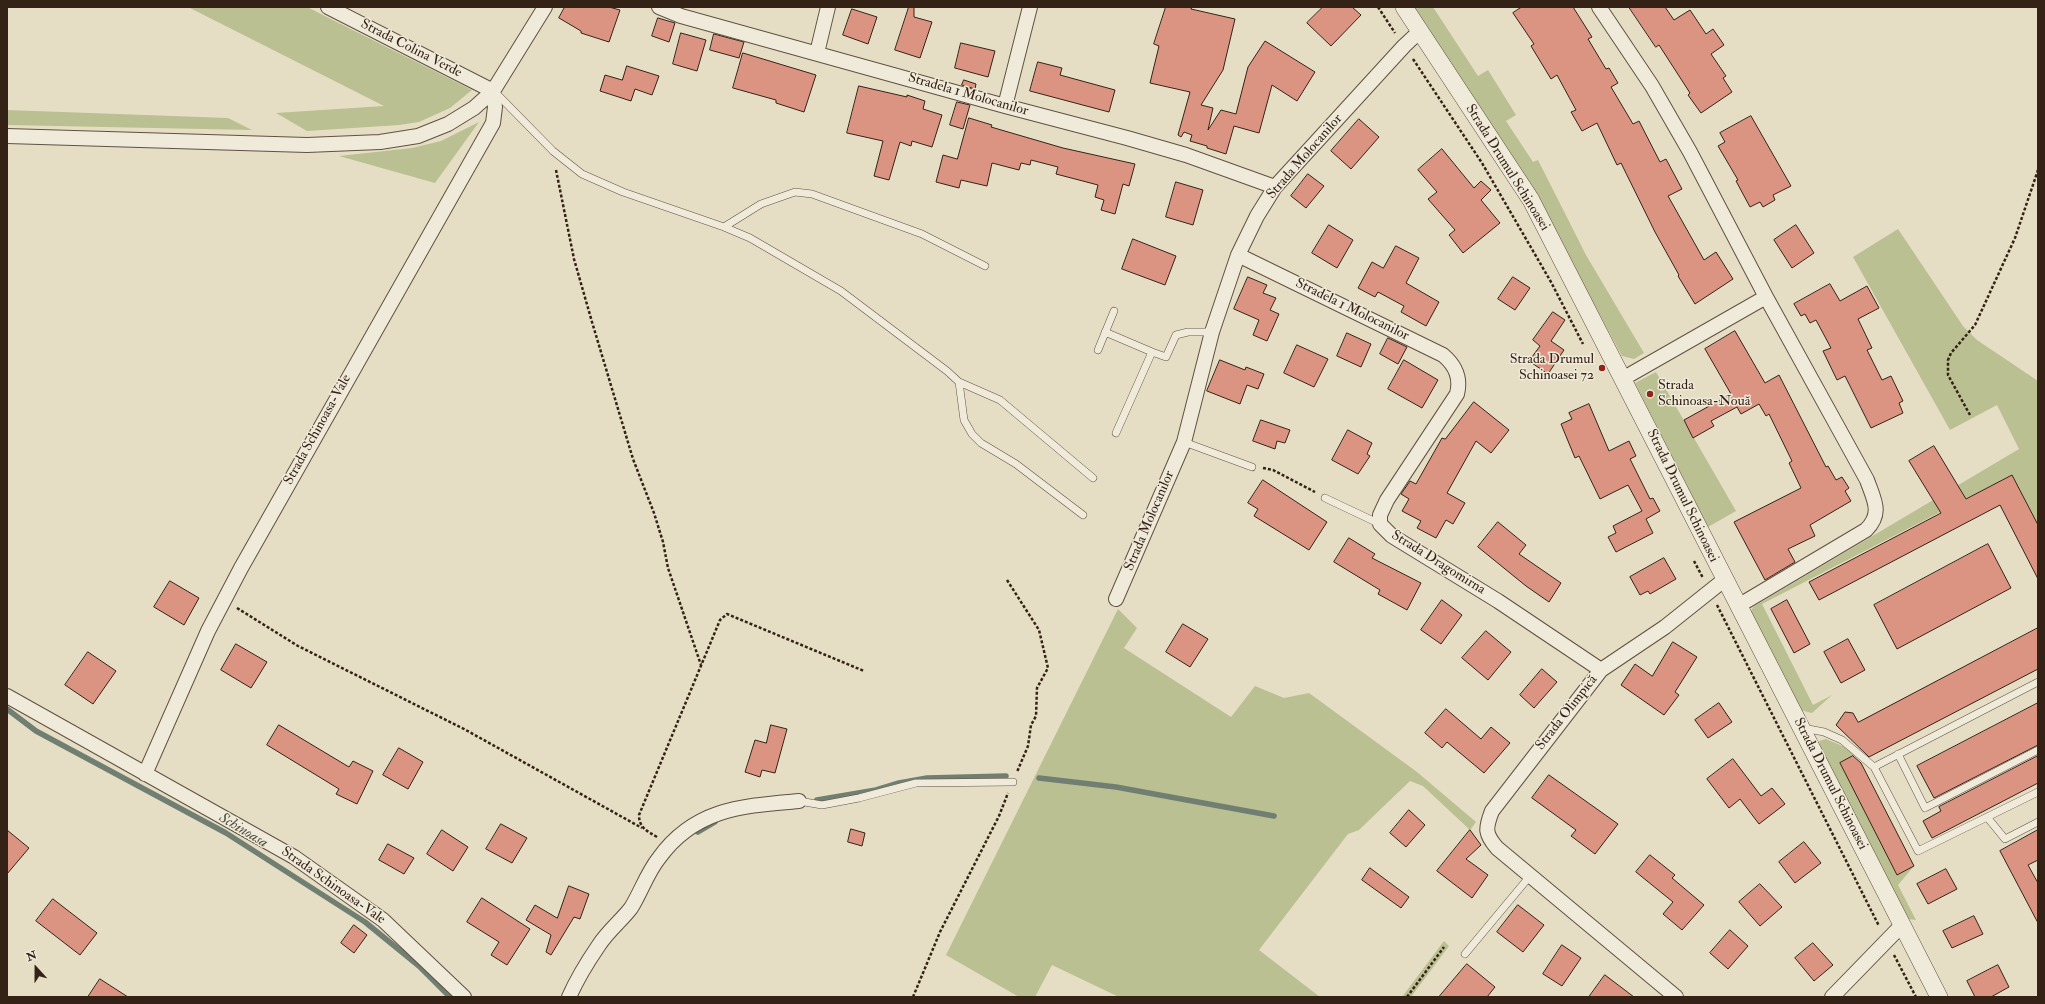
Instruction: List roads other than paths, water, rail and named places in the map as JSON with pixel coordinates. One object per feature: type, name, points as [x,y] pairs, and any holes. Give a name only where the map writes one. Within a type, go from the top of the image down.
[{"type":"street","name":"Strada Colina Verde","points":[[328,7],[494,91]]},
{"type":"street","points":[[7,136],[307,145],[380,142],[418,136],[448,124],[474,108],[494,91],[545,7]]},
{"type":"street","name":"Stradela 1 Molocanilor","points":[[659,7],[682,16],[817,52],[1005,106],[1178,153],[1275,187]]},
{"type":"street","points":[[817,52],[828,7]]},
{"type":"street","points":[[1005,106],[1030,7]]},
{"type":"street","name":"Strada Drumul Schinoasei","points":[[1404,7],[1530,200],[1624,378],[1724,580],[1939,997]]},
{"type":"street","points":[[1599,7],[1652,86],[1690,152],[1766,297],[1867,480],[1875,502],[1876,514],[1874,523],[1866,530],[1738,606]]},
{"type":"street","name":"Strada Molocanilor","points":[[1116,599],[1184,442],[1212,332],[1238,255],[1257,216],[1275,187],[1404,46],[1420,31]]},
{"type":"street","name":"Strada Schinoasa-Vale","points":[[145,774],[224,600],[299,463],[493,123],[495,107],[494,91]]},
{"type":"street","name":"Stradela 1 Molocanilor","points":[[1238,255],[1443,355],[1450,361],[1457,374]]},
{"type":"street","points":[[1624,378],[1766,297]]},
{"type":"street","name":"Strada Dragomirna","points":[[1457,374],[1459,381],[1457,394],[1387,500],[1380,514],[1380,524],[1392,536],[1498,601],[1601,670]]},
{"type":"street","name":"Strada Olimpică","points":[[1676,997],[1497,848],[1489,839],[1486,831],[1487,822],[1492,811],[1601,670],[1665,627],[1724,580]]},
{"type":"street","name":"Strada Schinoasa-Vale","points":[[7,696],[294,856],[383,920],[464,997]]},
{"type":"street","points":[[569,997],[599,944],[621,922],[658,859],[669,844],[691,826],[729,809],[799,800]]},
{"type":"street","points":[[1832,997],[1902,925]]},
{"type":"lane","points":[[494,91],[553,151],[582,174],[623,192],[724,227],[750,238],[841,291],[947,371],[959,382],[1000,400],[1093,478]]},
{"type":"lane","points":[[724,227],[761,204],[795,192],[812,194],[922,234],[985,266]]},
{"type":"lane","points":[[1098,350],[1114,311]]},
{"type":"lane","points":[[1105,332],[1166,358],[1176,335],[1188,332],[1212,332]]},
{"type":"lane","points":[[1116,433],[1152,352]]},
{"type":"lane","points":[[959,382],[964,420],[972,434],[981,443],[1016,464],[1083,515]]},
{"type":"lane","points":[[1184,442],[1252,467]]},
{"type":"lane","points":[[1325,498],[1380,524]]},
{"type":"lane","points":[[1874,767],[2038,682]]},
{"type":"lane","points":[[1801,728],[1824,732],[1842,740],[1874,767],[1918,851],[2038,792]]},
{"type":"lane","points":[[1898,754],[1926,808],[2038,750]]},
{"type":"lane","points":[[799,800],[822,805],[916,783],[1012,782]]},
{"type":"lane","points":[[1987,817],[2005,839],[2038,822]]},
{"type":"lane","points":[[1465,954],[1530,876]]},
{"type":"waterway","name":"Schinoasa","points":[[7,709],[36,731],[226,833],[365,922],[419,966],[450,997]]},
{"type":"waterway","points":[[817,800],[876,790],[899,783],[927,778],[1006,776]]},
{"type":"waterway","points":[[1039,778],[1116,787],[1274,816]]},
{"type":"waterway","points":[[698,832],[715,822]]},
{"type":"place","name":"Strada Drumul Schinoasei 72","points":[[1602,368]]},
{"type":"place","name":"Strada Schinoasa-Nouă","points":[[1650,394]]}]
